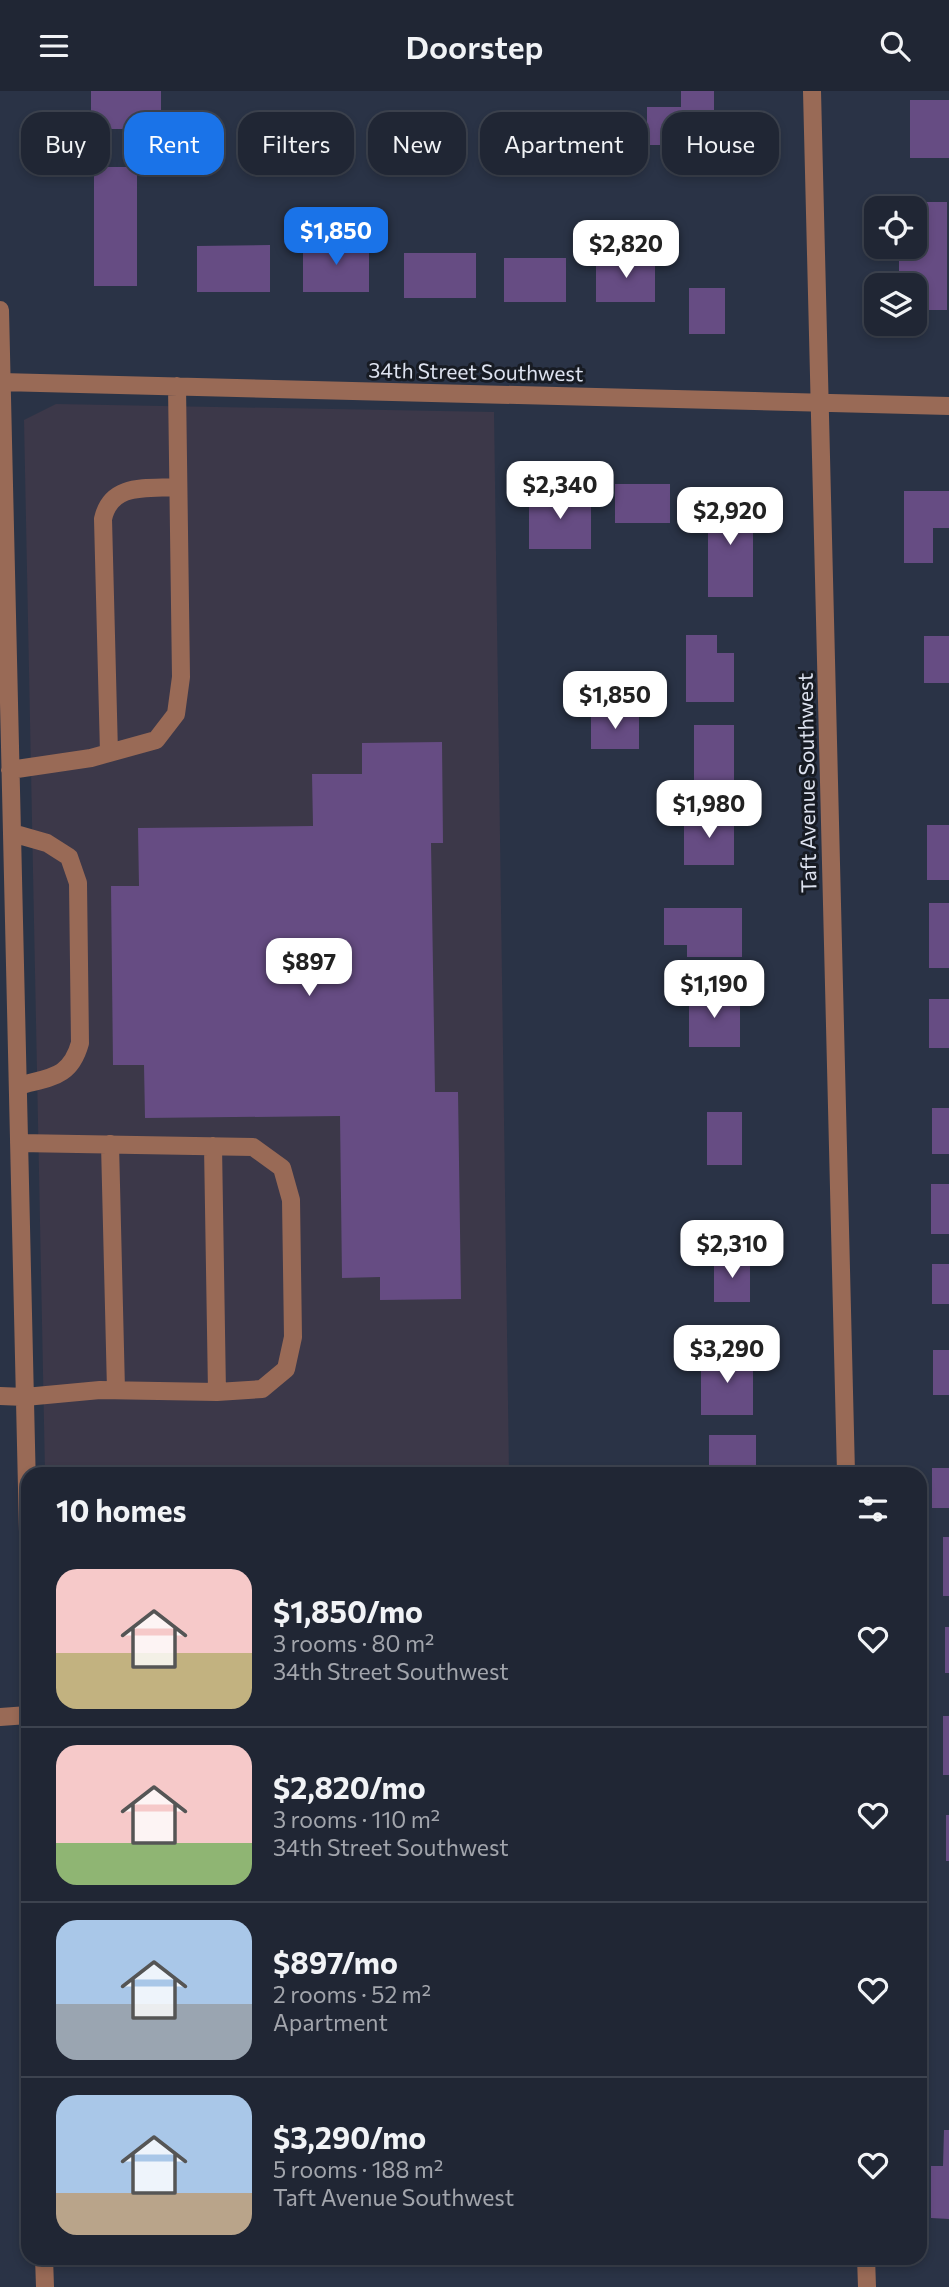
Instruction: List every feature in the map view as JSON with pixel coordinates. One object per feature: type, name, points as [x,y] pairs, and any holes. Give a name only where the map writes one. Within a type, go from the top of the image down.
[{"type":"street","name":"Taft Avenue Southwest","points":[[812,91],[846,1467]]},
{"type":"street","points":[[0,310],[27,1467]]},
{"type":"street","name":"34th Street Southwest","points":[[1,382],[949,406]]},
{"type":"street","points":[[10,770],[91,758],[156,740],[176,714],[181,677],[177,386]]},
{"type":"street","points":[[109,753],[103,519],[111,500],[124,491],[178,487]]},
{"type":"street","points":[[12,833],[47,843],[69,857],[78,883],[80,1043],[75,1059],[62,1073],[18,1086]]},
{"type":"street","points":[[0,1396],[25,1397],[116,1390],[216,1392],[262,1389],[286,1369],[293,1337],[291,1200],[282,1168],[253,1147],[19,1143]]},
{"type":"street","points":[[110,1145],[116,1390]]},
{"type":"street","points":[[213,1146],[216,1392]]},
{"type":"street","points":[[0,1717],[21,1716]]},
{"type":"street","points":[[44,2265],[45,2287]]},
{"type":"street","points":[[866,2265],[867,2287]]},
{"type":"shaded area","points":[[56,404],[494,412],[509,1467],[45,1467],[24,420]]},
{"type":"building","points":[[91,91],[161,91],[161,112],[124,112],[124,129],[110,129],[110,112],[91,112]]},
{"type":"building","points":[[681,91],[714,91],[714,112],[662,112],[662,145],[648,145],[647,107],[681,107]]},
{"type":"building","points":[[910,100],[949,100],[949,158],[910,158]]},
{"type":"building","points":[[110,167],[124,167],[124,175],[137,175],[137,286],[94,286],[94,175],[110,175]]},
{"type":"building","points":[[927,202],[947,202],[947,310],[927,310],[927,273],[899,273],[899,259],[927,259]]},
{"type":"building","points":[[303,243],[369,243],[369,292],[303,292]]},
{"type":"building","points":[[270,245],[270,292],[197,292],[197,246]]},
{"type":"building","points":[[404,253],[476,253],[476,298],[404,298]]},
{"type":"building","points":[[504,258],[566,258],[566,302],[504,302]]},
{"type":"building","points":[[596,258],[655,258],[655,302],[596,302]]},
{"type":"building","points":[[689,288],[725,288],[725,334],[689,334]]},
{"type":"building","points":[[615,484],[670,484],[670,523],[615,523]]},
{"type":"building","points":[[904,491],[949,491],[949,528],[933,528],[933,563],[904,563]]},
{"type":"building","points":[[529,493],[591,493],[591,549],[529,549]]},
{"type":"building","points":[[708,497],[753,497],[753,597],[708,597]]},
{"type":"building","points":[[686,635],[717,635],[717,653],[734,653],[734,702],[686,702]]},
{"type":"building","points":[[924,636],[949,636],[949,683],[924,683]]},
{"type":"building","points":[[591,713],[639,713],[639,749],[591,749]]},
{"type":"building","points":[[694,725],[734,725],[734,785],[694,785]]},
{"type":"building","points":[[442,742],[443,843],[431,843],[435,1092],[458,1092],[461,1299],[380,1300],[380,1277],[342,1278],[340,1116],[145,1118],[144,1065],[113,1065],[111,886],[139,886],[138,828],[313,826],[312,774],[362,774],[362,743]]},
{"type":"building","points":[[684,815],[734,815],[734,865],[684,865]]},
{"type":"building","points":[[927,825],[949,825],[949,880],[927,880]]},
{"type":"building","points":[[929,903],[949,903],[949,968],[929,968]]},
{"type":"building","points":[[664,908],[742,908],[742,957],[687,957],[687,945],[664,945]]},
{"type":"building","points":[[689,993],[740,993],[740,1047],[689,1047]]},
{"type":"building","points":[[929,999],[949,999],[949,1048],[929,1048]]},
{"type":"building","points":[[932,1108],[949,1108],[949,1154],[932,1154]]},
{"type":"building","points":[[707,1112],[742,1112],[742,1165],[707,1165]]},
{"type":"building","points":[[931,1184],[949,1184],[949,1234],[931,1234]]},
{"type":"building","points":[[714,1258],[750,1258],[750,1302],[714,1302]]},
{"type":"building","points":[[932,1264],[949,1264],[949,1304],[932,1304]]},
{"type":"building","points":[[933,1350],[949,1350],[949,1395],[933,1395]]},
{"type":"building","points":[[701,1355],[753,1355],[753,1415],[701,1415]]},
{"type":"building","points":[[709,1435],[756,1435],[756,1467],[709,1467]]},
{"type":"building","points":[[932,1468],[949,1468],[949,1508],[932,1508]]},
{"type":"building","points":[[943,1537],[949,1537],[949,1596],[943,1596]]},
{"type":"building","points":[[945,1627],[949,1627],[949,1673],[945,1673]]},
{"type":"building","points":[[943,1716],[949,1716],[949,1775],[943,1775]]},
{"type":"building","points":[[946,1815],[949,1815],[949,1861],[946,1861]]},
{"type":"building","points":[[944,2130],[949,2130],[949,2219],[931,2218],[931,2166],[943,2166]]}]
